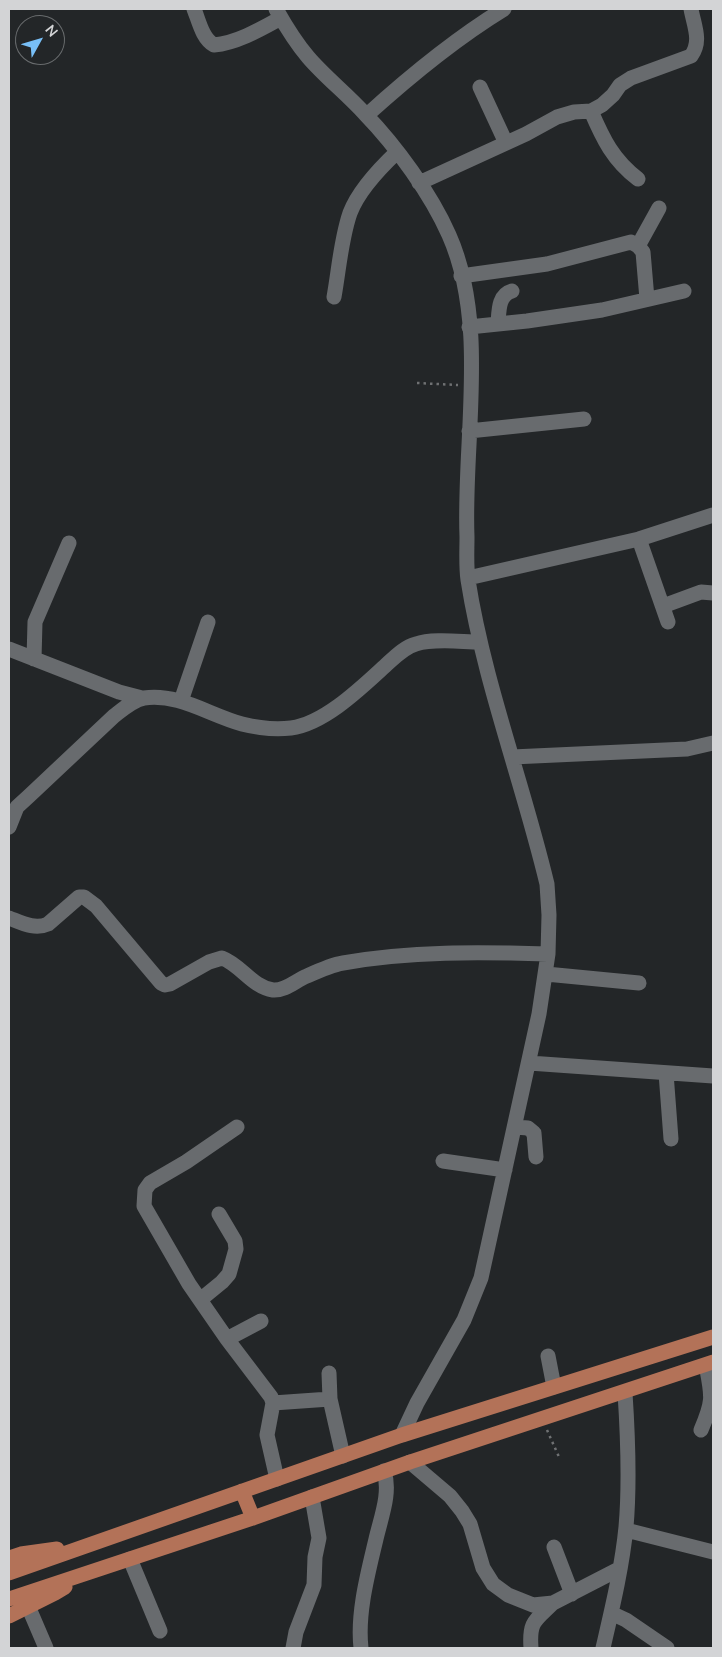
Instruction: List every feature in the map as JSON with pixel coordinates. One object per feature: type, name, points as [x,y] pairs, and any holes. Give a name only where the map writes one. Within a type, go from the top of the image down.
[{"type":"main road","points":[[9,1573],[402,1435],[713,1337]]},
{"type":"main road","points":[[9,1598],[253,1518],[410,1462],[710,1364]]},
{"type":"main road","points":[[242,1491],[253,1518]]},
{"type":"main road","points":[[9,1558],[21,1554],[90,1544]]},
{"type":"main road","points":[[9,1616],[55,1593],[83,1575]]},
{"type":"street","points":[[194,9],[209,42],[214,45],[247,35],[279,13],[307,56],[366,115],[419,183],[450,236],[468,309],[470,327],[470,385],[465,500],[468,578],[480,642],[547,884],[548,954],[529,1063],[480,1278],[464,1320],[417,1402],[402,1435]]},
{"type":"street","points":[[366,115],[449,46],[504,9]]},
{"type":"street","points":[[419,183],[557,117],[574,112],[590,111],[602,105],[620,85],[631,78],[691,56],[696,49],[698,41],[691,9]]},
{"type":"street","points":[[480,86],[506,143]]},
{"type":"street","points":[[590,111],[611,153],[625,169],[638,179]]},
{"type":"street","points":[[334,297],[350,211],[378,170],[396,152]]},
{"type":"street","points":[[638,246],[659,208]]},
{"type":"street","points":[[461,276],[547,264],[631,242],[643,252],[647,299]]},
{"type":"street","points":[[470,327],[602,310],[684,290]]},
{"type":"street","points":[[498,324],[502,298],[512,291]]},
{"type":"street","points":[[469,430],[584,419]]},
{"type":"street","points":[[468,578],[639,539],[713,515]]},
{"type":"street","points":[[639,539],[668,622]]},
{"type":"street","points":[[34,659],[35,622],[69,542]]},
{"type":"street","points":[[662,606],[701,592],[713,593]]},
{"type":"street","points":[[181,701],[208,622]]},
{"type":"street","points":[[9,649],[119,692],[142,698],[181,701],[241,724],[270,729],[292,728],[306,724],[325,714],[354,693],[404,650],[415,644],[428,642],[480,642]]},
{"type":"street","points":[[9,827],[13,805],[114,716],[129,704],[142,698]]},
{"type":"street","points":[[512,757],[687,748],[713,743]]},
{"type":"street","points":[[9,918],[36,927],[42,927],[79,897],[84,897],[96,906],[160,983],[165,985],[210,962],[222,958],[266,989],[276,990],[285,988],[306,976],[342,963],[412,955],[477,952],[548,954]]},
{"type":"street","points":[[546,974],[638,983]]},
{"type":"street","points":[[529,1063],[713,1076]]},
{"type":"street","points":[[666,1073],[671,1139]]},
{"type":"street","points":[[237,1127],[186,1162],[164,1173],[150,1183],[145,1190],[144,1206],[200,1300],[265,1388],[273,1403],[267,1434],[277,1479]]},
{"type":"street","points":[[515,1127],[528,1128],[534,1133],[536,1157]]},
{"type":"street","points":[[443,1161],[505,1170]]},
{"type":"street","points":[[200,1300],[229,1274],[236,1249],[235,1241],[219,1214]]},
{"type":"street","points":[[227,1339],[261,1321]]},
{"type":"street","points":[[548,1356],[554,1387]]},
{"type":"street","points":[[701,1430],[712,1401],[710,1364]]},
{"type":"street","points":[[329,1373],[330,1399],[343,1456]]},
{"type":"street","points":[[603,1648],[626,1530],[629,1474],[628,1432],[624,1393]]},
{"type":"street","points":[[273,1403],[330,1399]]},
{"type":"street","points":[[410,1462],[450,1496],[462,1511],[470,1524],[483,1568],[493,1584],[508,1595],[533,1605],[553,1603],[619,1569]]},
{"type":"street","points":[[361,1648],[360,1637],[364,1600],[386,1499],[387,1481],[384,1471]]},
{"type":"street","points":[[293,1648],[296,1632],[314,1585],[315,1557],[319,1538],[312,1497]]},
{"type":"street","points":[[626,1530],[713,1552]]},
{"type":"street","points":[[554,1547],[572,1594]]},
{"type":"street","points":[[130,1559],[160,1631]]},
{"type":"street","points":[[531,1648],[530,1628],[553,1603]]},
{"type":"street","points":[[28,1606],[46,1648]]},
{"type":"street","points":[[611,1613],[626,1620],[668,1648]]},
{"type":"path","points":[[417,383],[470,385]]},
{"type":"path","points":[[542,1420],[559,1457]]}]
